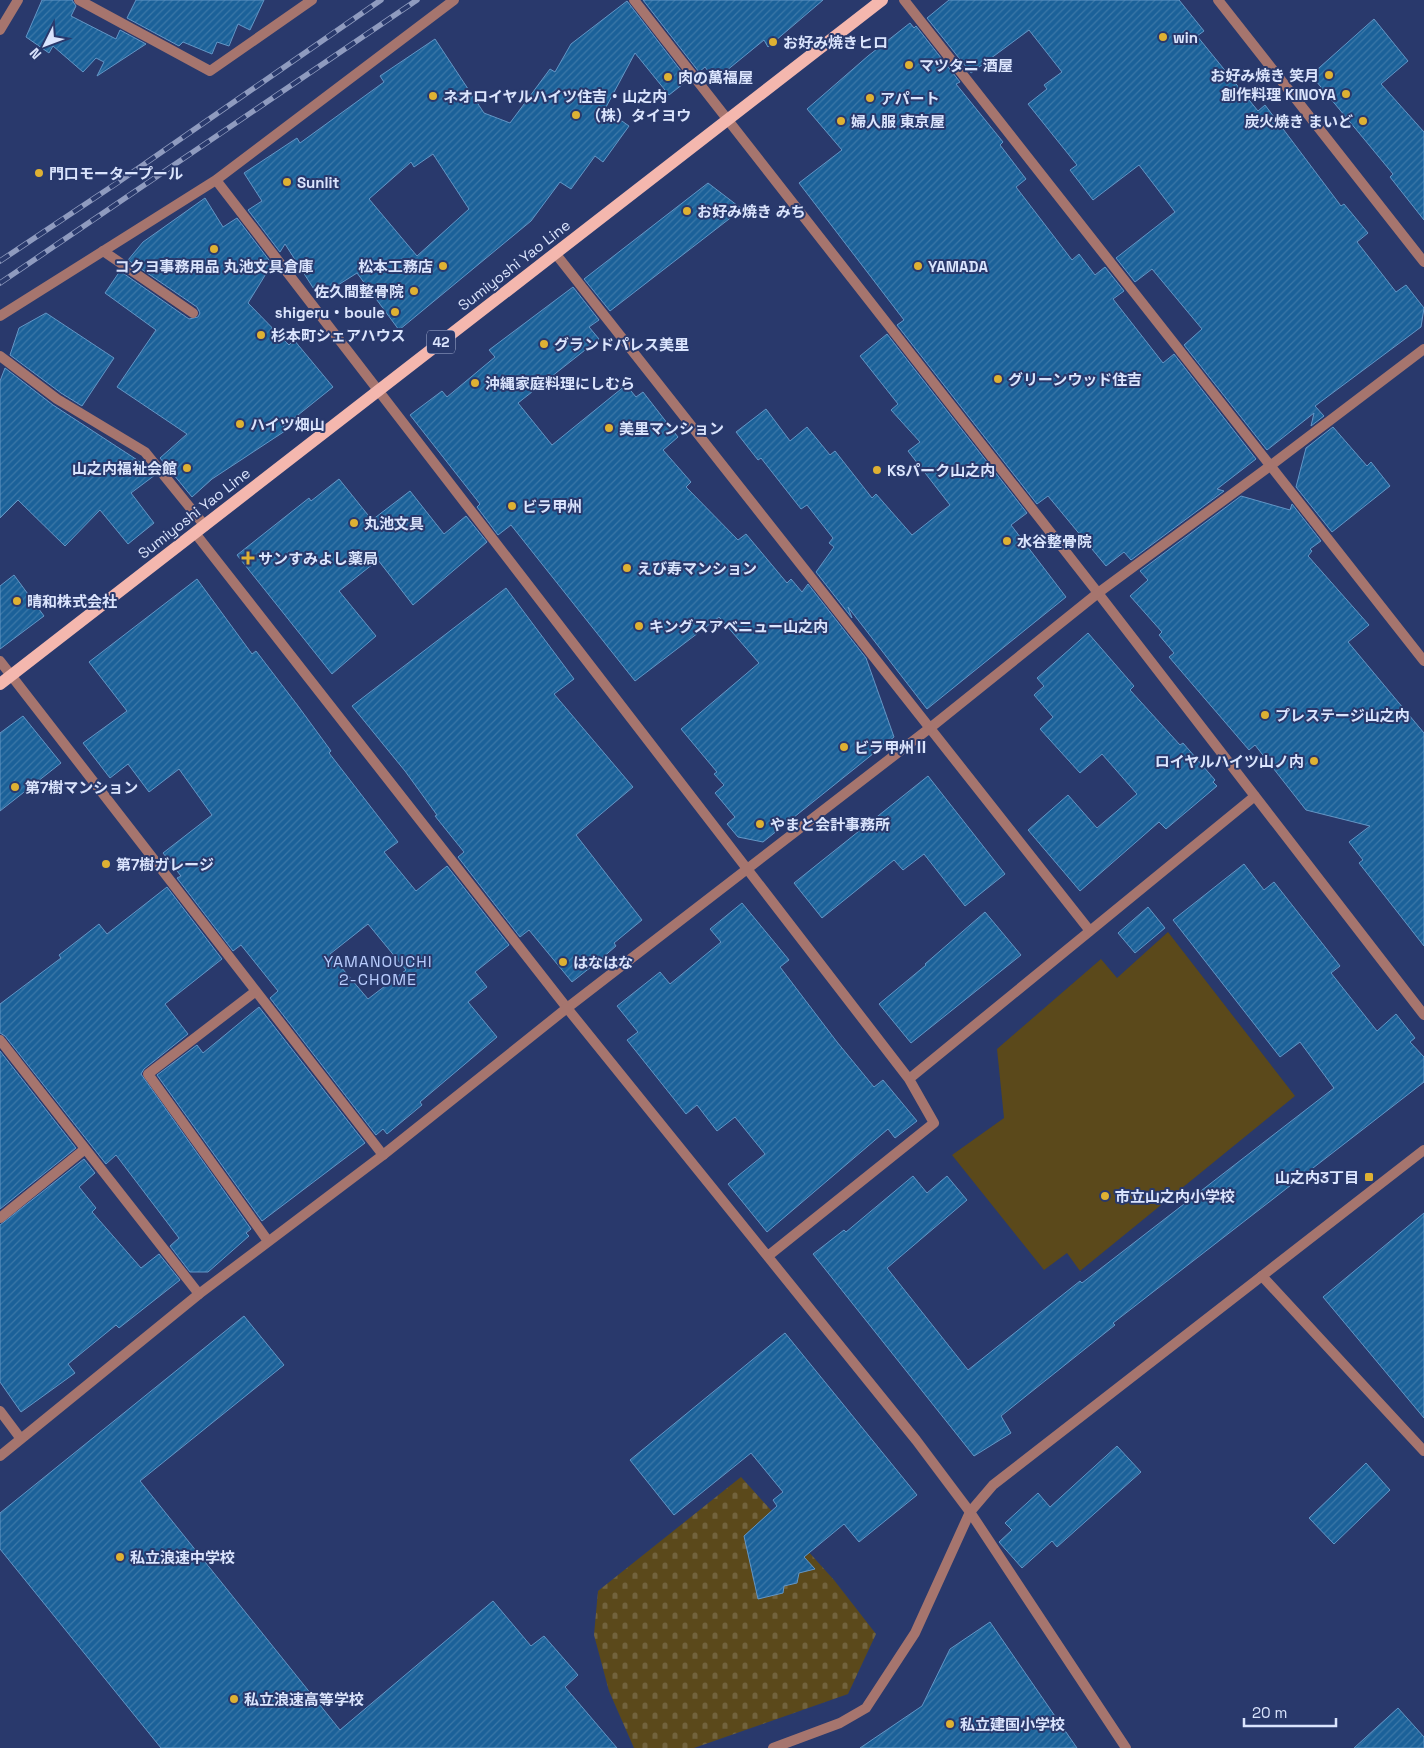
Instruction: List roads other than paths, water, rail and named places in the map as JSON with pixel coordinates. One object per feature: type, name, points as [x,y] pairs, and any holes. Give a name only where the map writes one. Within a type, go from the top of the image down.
[{"type":"main road","name":"Sumiyoshi Yao Line","points":[[0,684],[882,0]]},
{"type":"street","points":[[0,30],[18,0]]},
{"type":"street","points":[[79,0],[210,71],[312,0]]},
{"type":"street","points":[[0,316],[216,180],[454,0]]},
{"type":"street","points":[[634,0],[1098,593],[1424,1016]]},
{"type":"street","points":[[904,0],[1424,660]]},
{"type":"street","points":[[1218,0],[1424,262]]},
{"type":"street","points":[[216,180],[909,1079],[934,1123],[768,1256]]},
{"type":"street","points":[[103,251],[193,313]]},
{"type":"street","points":[[555,253],[1090,931]]},
{"type":"street","points":[[0,1456],[199,1294],[383,1155],[567,1008],[747,871],[1098,593],[1424,349]]},
{"type":"street","points":[[0,356],[57,399],[145,452],[200,529],[567,1008],[916,1440],[970,1512],[1126,1748]]},
{"type":"street","points":[[0,661],[383,1155]]},
{"type":"street","points":[[909,1079],[1255,796]]},
{"type":"street","points":[[256,991],[148,1074],[268,1241]]},
{"type":"street","points":[[0,1040],[199,1294]]},
{"type":"street","points":[[0,1218],[85,1149]]},
{"type":"street","points":[[773,1748],[840,1723],[866,1708],[915,1633],[970,1512],[992,1484],[1424,1150]]},
{"type":"street","points":[[1262,1276],[1424,1451]]},
{"type":"street","points":[[0,1411],[21,1439]]},
{"type":"railway","points":[[0,261],[117,183],[381,0]]},
{"type":"railway","points":[[0,283],[417,0]]},
{"type":"place","name":"win","points":[[1163,37]]},
{"type":"place","name":"お好み焼きヒロ","points":[[773,42]]},
{"type":"place","name":"マツタニ 酒屋","points":[[909,65]]},
{"type":"place","name":"お好み焼き 笑月","points":[[1329,75]]},
{"type":"place","name":"肉の萬福屋","points":[[668,77]]},
{"type":"place","name":"創作料理 KINOYA","points":[[1346,94]]},
{"type":"place","name":"ネオロイヤルハイツ住吉・山之内","points":[[433,96]]},
{"type":"place","name":"アパート","points":[[870,98]]},
{"type":"place","name":"（株）タイヨウ","points":[[576,115]]},
{"type":"place","name":"婦人服 東京屋","points":[[841,121]]},
{"type":"place","name":"炭火焼き まいど","points":[[1363,121]]},
{"type":"place","name":"門口モータープール","points":[[39,173]]},
{"type":"place","name":"Sunlit","points":[[287,182]]},
{"type":"place","name":"お好み焼き みち","points":[[687,211]]},
{"type":"place","name":"コクヨ事務用品 丸池文具倉庫","points":[[214,249]]},
{"type":"place","name":"松本工務店","points":[[443,266]]},
{"type":"place","name":"YAMADA","points":[[918,266]]},
{"type":"place","name":"佐久間整骨院","points":[[414,291]]},
{"type":"place","name":"shigeru・boule","points":[[395,312]]},
{"type":"place","name":"杉本町シェアハウス","points":[[261,335]]},
{"type":"place","name":"グランドパレス美里","points":[[544,344]]},
{"type":"place","name":"グリーンウッド住吉","points":[[998,379]]},
{"type":"place","name":"沖縄家庭料理にしむら","points":[[475,383]]},
{"type":"place","name":"ハイツ畑山","points":[[240,424]]},
{"type":"place","name":"美里マンション","points":[[609,428]]},
{"type":"place","name":"山之内福祉会館","points":[[187,468]]},
{"type":"place","name":"KSパーク山之内","points":[[877,470]]},
{"type":"place","name":"ビラ甲州","points":[[512,506]]},
{"type":"place","name":"丸池文具","points":[[354,523]]},
{"type":"place","name":"水谷整骨院","points":[[1007,541]]},
{"type":"place","name":"サンすみよし薬局","points":[[248,558]]},
{"type":"place","name":"えび寿マンション","points":[[627,568]]},
{"type":"place","name":"晴和株式会社","points":[[17,601]]},
{"type":"place","name":"キングスアベニュー山之内","points":[[639,626]]},
{"type":"place","name":"プレステージ山之内","points":[[1265,715]]},
{"type":"place","name":"ビラ甲州Ⅱ","points":[[844,747]]},
{"type":"place","name":"ロイヤルハイツ山ノ内","points":[[1314,761]]},
{"type":"place","name":"第7樹マンション","points":[[15,787]]},
{"type":"place","name":"やまと会計事務所","points":[[760,824]]},
{"type":"place","name":"第7樹ガレージ","points":[[106,864]]},
{"type":"place","name":"はなはな","points":[[563,962]]},
{"type":"place","name":"山之内3丁目","points":[[1369,1177]]},
{"type":"place","name":"市立山之内小学校","points":[[1105,1196]]},
{"type":"place","name":"私立浪速中学校","points":[[120,1557]]},
{"type":"place","name":"私立浪速高等学校","points":[[234,1699]]},
{"type":"place","name":"私立建国小学校","points":[[950,1724]]},
{"type":"district","name":"YAMANOUCHI 2-CHOME","points":[[378,970]]}]
